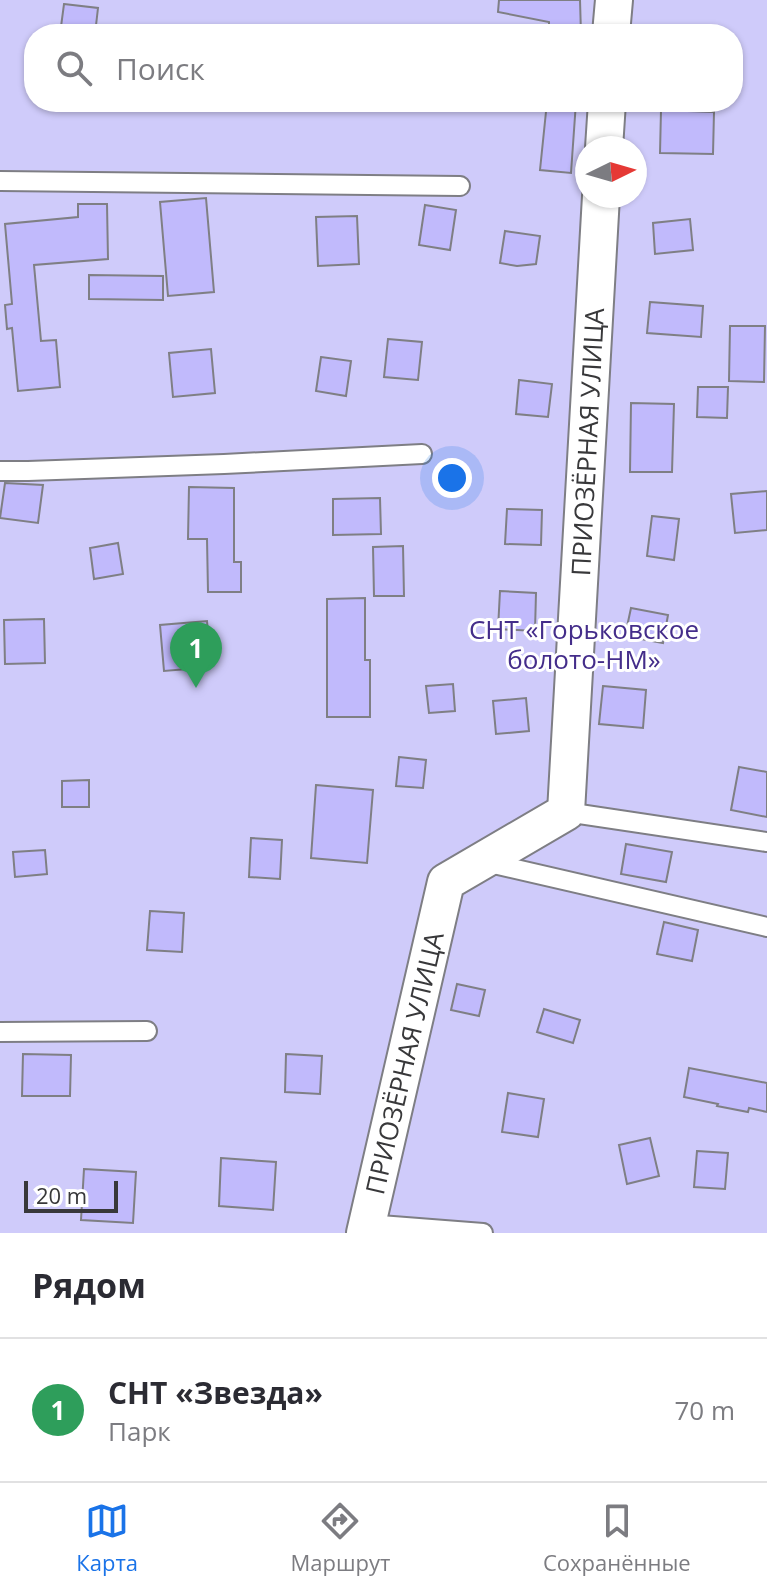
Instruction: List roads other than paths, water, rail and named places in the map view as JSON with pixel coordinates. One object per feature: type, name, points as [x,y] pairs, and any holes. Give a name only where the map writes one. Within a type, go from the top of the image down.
[{"type":"street","points":[[612,24],[614,0]]},
{"type":"street","points":[[605,136],[606,112]]},
{"type":"street","name":"ПРИОЗЁРНАЯ УЛИЦА","points":[[366,1228],[446,882],[566,812],[600,208]]},
{"type":"lane","points":[[0,181],[460,186]]},
{"type":"lane","points":[[0,471],[422,454]]},
{"type":"lane","points":[[566,812],[767,842]]},
{"type":"lane","points":[[481,861],[767,927]]},
{"type":"lane","points":[[0,1032],[147,1031]]},
{"type":"lane","points":[[366,1228],[483,1233]]},
{"type":"place","name":"СНТ «Звезда»","points":[[196,688]]},
{"type":"park label","name":"СНТ «Горьковское болото-НМ»","points":[[584,644]]}]
